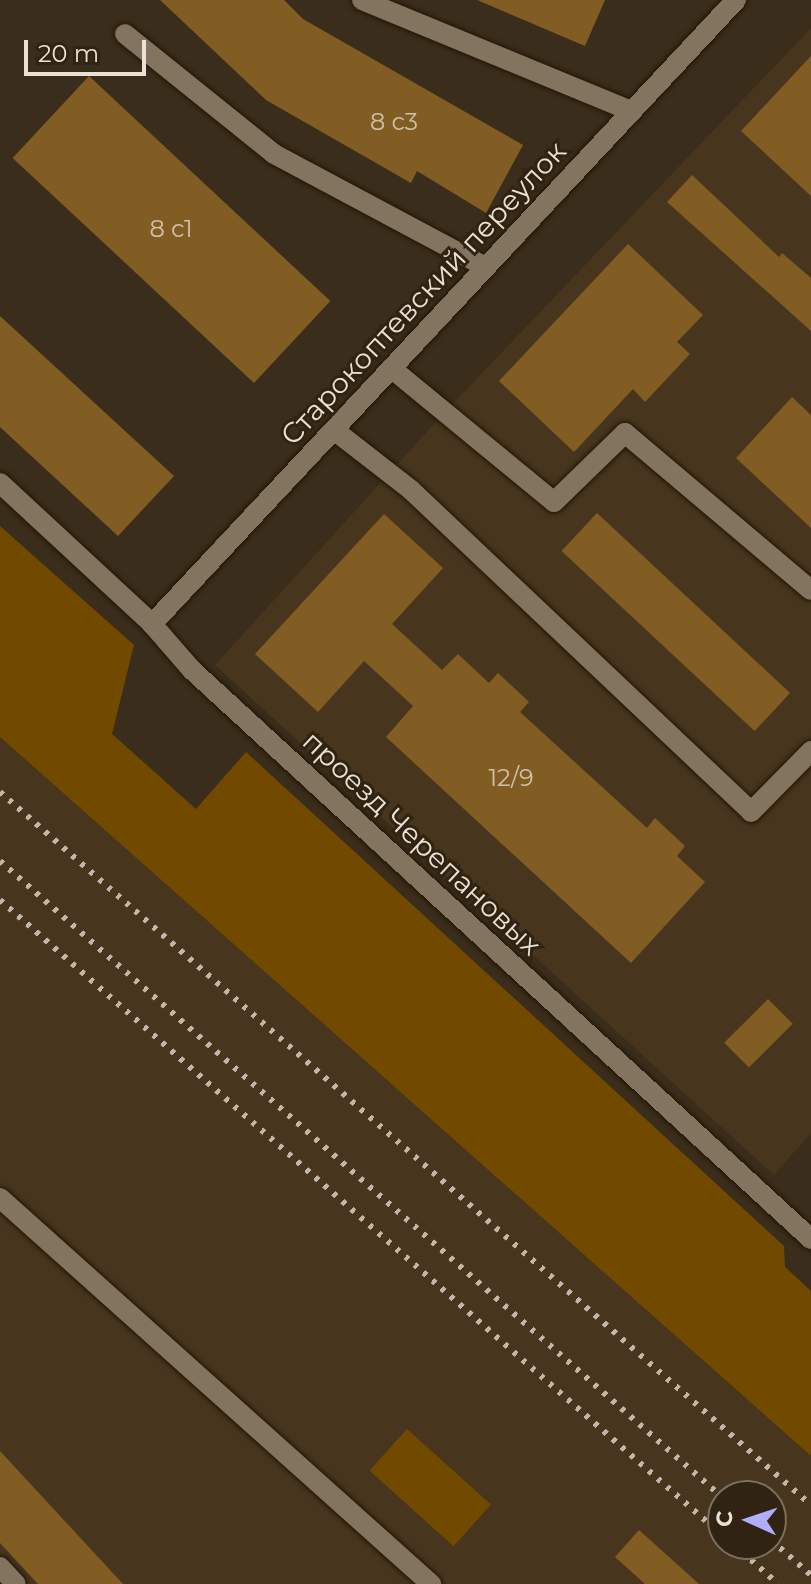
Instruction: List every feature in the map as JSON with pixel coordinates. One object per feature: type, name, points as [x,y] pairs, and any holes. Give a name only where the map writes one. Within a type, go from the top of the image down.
[{"type":"street","points":[[362,0],[631,111]]},
{"type":"street","name":"Старокоптевский переулок","points":[[152,624],[736,0]]},
{"type":"street","points":[[125,34],[274,154],[486,267]]},
{"type":"street","points":[[391,368],[554,502],[625,433],[811,590]]},
{"type":"street","points":[[334,430],[411,490],[751,812],[811,751]]},
{"type":"street","name":"проезд Черепановых","points":[[0,483],[152,624],[192,670],[811,1239]]},
{"type":"street","points":[[0,1198],[431,1584]]},
{"type":"street","points":[[0,1567],[16,1584]]},
{"type":"shaded area","points":[[811,28],[811,1133],[774,1175],[215,665],[444,413]]},
{"type":"shaded area","points":[[0,526],[134,645],[112,734],[196,809],[246,752],[784,1246],[785,1267],[811,1291],[811,1456],[0,737]]},
{"type":"shaded area","points":[[0,737],[811,1456],[811,1584],[0,1584]]},
{"type":"shaded area","points":[[407,1429],[491,1505],[454,1546],[370,1471]]},
{"type":"building","points":[[160,0],[284,0],[303,19],[523,145],[486,213],[417,171],[411,183],[266,100]]},
{"type":"building","points":[[477,0],[605,0],[585,46]]},
{"type":"building","points":[[811,56],[811,196],[741,131]]},
{"type":"building","points":[[89,76],[330,301],[254,383],[13,158]]},
{"type":"building","points":[[692,175],[779,257],[782,253],[811,278],[811,331],[667,202]]},
{"type":"building","points":[[628,244],[703,315],[677,342],[690,354],[645,402],[633,389],[574,452],[499,381]]},
{"type":"building","points":[[0,316],[174,476],[118,536],[0,427]]},
{"type":"building","points":[[792,397],[811,415],[811,528],[736,458]]},
{"type":"building","points":[[597,513],[790,693],[755,731],[562,551]]},
{"type":"building","points":[[384,514],[443,568],[392,624],[442,670],[458,654],[489,683],[498,673],[529,702],[520,712],[647,828],[655,818],[685,846],[677,856],[705,882],[631,963],[386,737],[413,706],[364,661],[318,712],[255,654]]},
{"type":"building","points":[[768,999],[793,1024],[749,1068],[724,1043]]},
{"type":"building","points":[[0,1451],[123,1584],[38,1584],[0,1543]]},
{"type":"building","points":[[639,1530],[699,1584],[645,1584],[615,1557]]},
{"type":"railway","points":[[0,792],[811,1505]]},
{"type":"railway","points":[[0,861],[707,1484]]},
{"type":"railway","points":[[0,900],[707,1522]]},
{"type":"railway","points":[[787,1554],[811,1575]]},
{"type":"railway","points":[[751,1560],[778,1584]]}]
